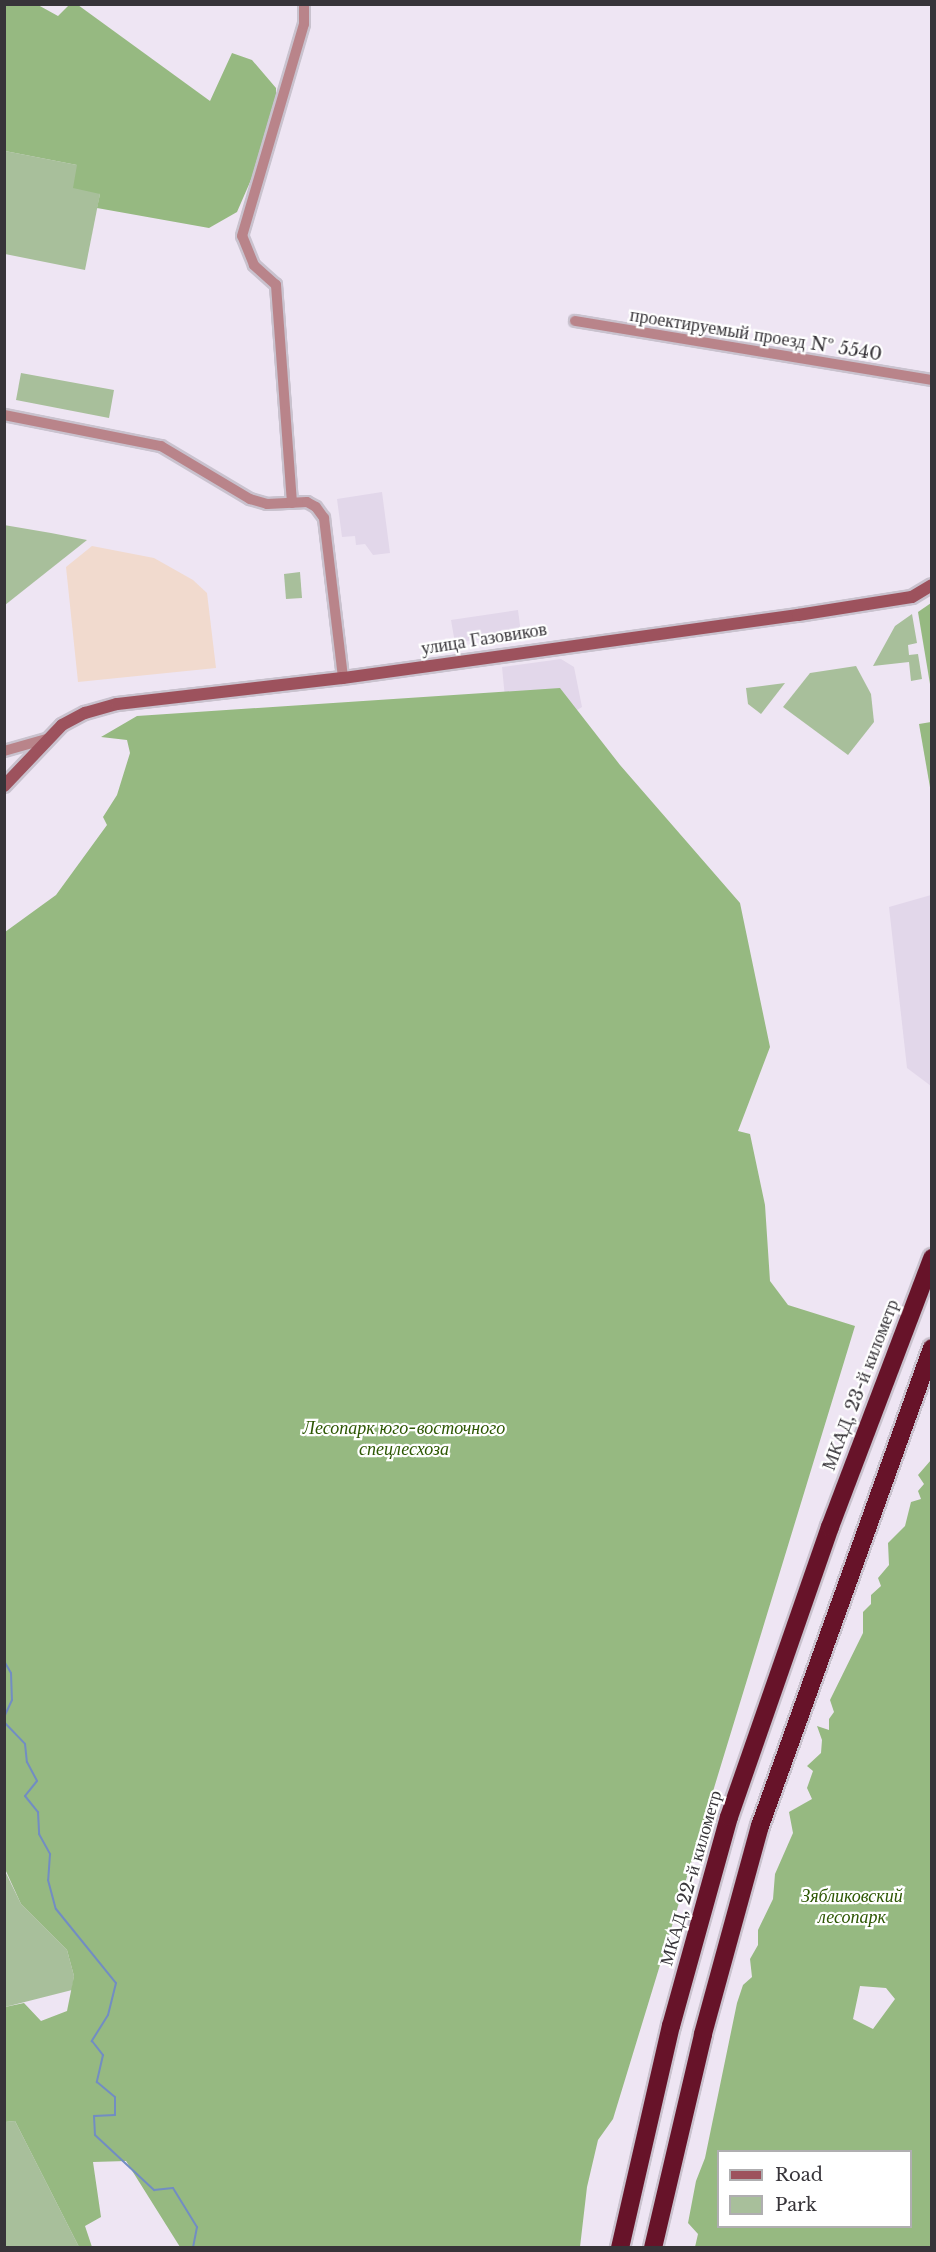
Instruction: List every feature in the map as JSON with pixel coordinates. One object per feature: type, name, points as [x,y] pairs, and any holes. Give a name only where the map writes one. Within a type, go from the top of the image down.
[{"type":"highway","name":"МКАД, 23-й километр","points":[[830,1527],[932,1258]]},
{"type":"highway","points":[[654,2247],[734,1917],[795,1722],[932,1348]]},
{"type":"highway","name":"МКАД, 22-й километр","points":[[620,2247],[705,1897],[760,1721],[830,1527]]},
{"type":"street","points":[[292,503],[276,285],[254,265],[242,236],[304,24],[304,4]]},
{"type":"street","name":"проектируемый проезд № 5540","points":[[575,321],[932,380]]},
{"type":"street","points":[[4,415],[161,446],[250,499],[267,504],[307,502],[324,518],[343,678]]},
{"type":"street","name":"улица Газовиков","points":[[4,786],[9,774],[46,739],[85,713],[117,704],[343,678],[912,597],[932,585]]},
{"type":"street","points":[[4,751],[46,739]]},
{"type":"shaded area","points":[[382,492],[390,553],[373,555],[365,544],[356,545],[355,536],[342,537],[337,499]]},
{"type":"shaded area","points":[[92,546],[154,558],[193,580],[207,593],[216,668],[78,682],[66,567]]},
{"type":"shaded area","points":[[518,610],[521,633],[455,643],[451,620]]},
{"type":"shaded area","points":[[561,659],[574,667],[582,707],[566,717],[505,698],[502,667]]},
{"type":"shaded area","points":[[932,895],[931,1086],[907,1068],[889,907]]},
{"type":"green space","points":[[4,5],[38,5],[58,16],[69,5],[78,5],[210,101],[232,53],[252,60],[276,88],[276,122],[237,212],[209,228],[97,208],[100,194],[73,188],[77,165],[5,151]]},
{"type":"green space","points":[[5,151],[77,165],[100,194],[85,270],[5,254]]},
{"type":"green space","points":[[21,373],[114,390],[109,418],[16,400]]},
{"type":"green space","points":[[4,525],[51,533],[87,540],[5,605]]},
{"type":"green space","points":[[300,572],[302,598],[286,599],[284,574]]},
{"type":"green space","points":[[931,603],[931,690],[918,612]]},
{"type":"green space","points":[[912,614],[917,643],[908,645],[909,655],[918,654],[922,679],[911,681],[909,662],[873,666],[895,626]]},
{"type":"green space","points":[[856,666],[871,694],[874,722],[848,755],[783,707],[810,673]]},
{"type":"green space","points":[[785,683],[761,714],[748,704],[746,688]]},
{"type":"green space","name":"Лесопарк юго-восточного спецлесхоза","points":[[560,688],[620,765],[740,903],[770,1047],[738,1131],[750,1134],[765,1205],[770,1281],[788,1305],[855,1326],[613,2119],[598,2140],[587,2187],[580,2247],[180,2247],[126,2161],[93,2162],[101,2217],[85,2226],[92,2247],[79,2247],[15,2121],[5,2122],[5,2007],[24,2003],[41,2021],[67,2011],[74,1976],[67,1950],[21,1904],[5,1869],[5,932],[56,895],[107,825],[103,817],[117,795],[130,753],[127,740],[101,737],[137,716]]},
{"type":"green space","points":[[932,722],[931,793],[919,724]]},
{"type":"green space","name":"Зябликовский лесопарк","points":[[931,1460],[931,2247],[695,2247],[698,2234],[688,2223],[696,2181],[705,2158],[737,2003],[743,1985],[752,1977],[750,1959],[758,1945],[758,1930],[773,1899],[775,1874],[793,1833],[789,1812],[812,1799],[807,1788],[813,1771],[807,1766],[821,1753],[822,1740],[817,1726],[829,1730],[829,1719],[834,1712],[830,1700],[863,1633],[863,1612],[871,1604],[871,1595],[881,1586],[878,1578],[889,1565],[888,1543],[905,1526],[911,1502],[921,1499],[918,1491],[924,1484],[918,1475]],"holes":[[[860,1986],[886,1988],[895,1999],[873,2029],[853,2019]]]},
{"type":"green space","points":[[4,1869],[21,1904],[67,1950],[74,1976],[72,1990],[5,2007]]},
{"type":"green space","points":[[15,2121],[79,2247],[5,2247],[4,2122]]},
{"type":"waterway","points":[[4,1661],[11,1673],[12,1700],[4,1717]]},
{"type":"waterway","points":[[4,1722],[25,1744],[27,1762],[37,1781],[25,1796],[38,1812],[39,1834],[50,1854],[48,1880],[56,1909],[116,1983],[108,2015],[92,2041],[103,2055],[97,2082],[115,2097],[115,2115],[94,2116],[95,2135],[154,2190],[173,2188],[197,2227],[193,2248]]}]
